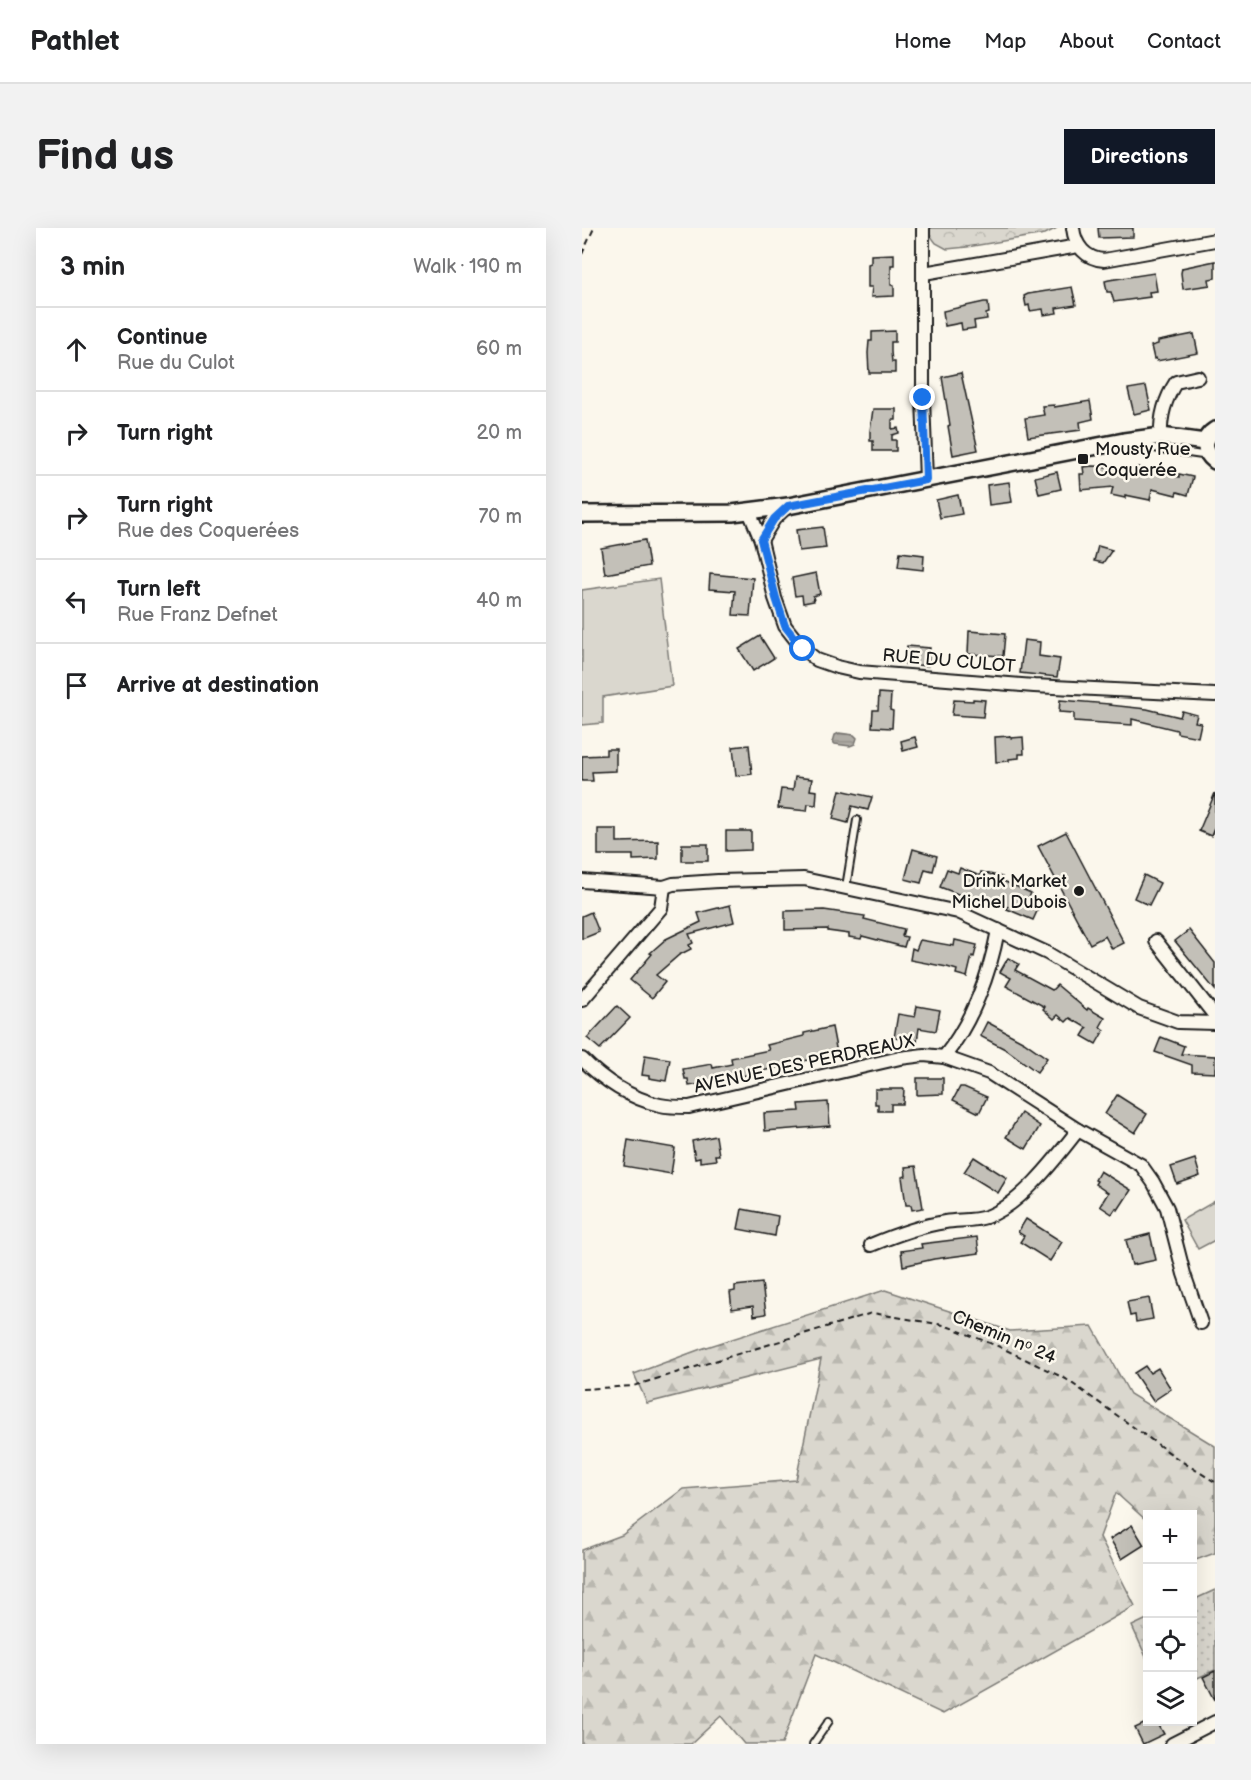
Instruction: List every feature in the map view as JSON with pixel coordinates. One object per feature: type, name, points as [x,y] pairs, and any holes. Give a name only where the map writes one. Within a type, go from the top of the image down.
[{"type":"street","points":[[923,228],[923,398],[926,480]]},
{"type":"street","points":[[1073,228],[1078,246],[1091,258],[1104,260],[1215,240]]},
{"type":"street","points":[[924,273],[1078,246]]},
{"type":"street","points":[[1161,436],[1160,422],[1167,395],[1176,382],[1198,377]]},
{"type":"street","points":[[582,514],[732,513],[788,506],[1124,441],[1161,436],[1211,447]]},
{"type":"street","points":[[732,513],[761,540],[774,519],[788,506]]},
{"type":"street","name":"RUE DU CULOT","points":[[756,510],[761,540],[785,626],[803,649],[817,660],[859,672],[1034,686],[1215,695]]},
{"type":"street","points":[[582,881],[664,886],[718,880],[804,879],[958,912],[1047,953],[1139,1008],[1178,1022],[1215,1023]]},
{"type":"street","points":[[582,1000],[661,908],[664,886]]},
{"type":"street","points":[[944,1057],[957,1041],[982,987],[993,957],[998,930]]},
{"type":"street","points":[[1156,941],[1215,1016]]},
{"type":"street","name":"AVENUE DES PERDREAUX","points":[[582,1059],[594,1071],[639,1100],[662,1106],[688,1107],[900,1058],[924,1055],[944,1057],[988,1072],[1078,1130],[1141,1165],[1167,1208],[1184,1274],[1201,1323]]},
{"type":"street","points":[[871,1245],[897,1234],[942,1222],[986,1217],[1010,1203],[1043,1175],[1078,1130]]},
{"type":"street","points":[[1172,1744],[1215,1722]]},
{"type":"lane","points":[[1124,441],[1136,446],[1211,447]]},
{"type":"lane","points":[[846,888],[857,820]]},
{"type":"lane","points":[[813,1744],[829,1721]]},
{"type":"path","points":[[582,254],[594,228]]},
{"type":"path","name":"Chemin nᵒ 24","points":[[582,1389],[633,1386],[872,1313],[944,1325],[1000,1347],[1066,1379],[1181,1461],[1215,1482]]},
{"type":"green space","points":[[930,228],[1057,228],[1045,234],[947,249],[936,243],[930,235]]},
{"type":"green space","points":[[659,579],[672,686],[603,697],[603,723],[582,725],[582,590]]},
{"type":"green space","points":[[1215,1201],[1215,1240],[1198,1249],[1182,1220]]},
{"type":"green space","points":[[885,1290],[1010,1331],[1092,1326],[1130,1394],[1215,1446],[1215,1553],[1197,1560],[1197,1510],[1143,1510],[1143,1517],[1116,1493],[1100,1537],[1135,1606],[943,1714],[816,1654],[782,1744],[744,1744],[721,1716],[691,1744],[582,1744],[582,1550],[622,1535],[683,1489],[796,1480],[821,1359],[647,1403],[634,1374],[701,1349]]},
{"type":"green space","points":[[1215,1590],[1215,1670],[1197,1678],[1197,1618],[1197,1598]]},
{"type":"green space","points":[[1143,1621],[1143,1650],[1132,1626]]},
{"type":"shaded area","points":[[839,733],[854,735],[857,738],[855,744],[850,746],[835,744],[833,742],[835,735]]},
{"type":"building","points":[[1098,228],[1133,228],[1133,237],[1099,238]]},
{"type":"building","points":[[894,254],[894,265],[891,265],[891,285],[894,286],[894,296],[871,297],[872,287],[868,287],[868,264],[871,263],[871,255]]},
{"type":"building","points":[[1215,261],[1215,278],[1209,279],[1210,285],[1183,289],[1182,268]]},
{"type":"building","points":[[1154,273],[1157,291],[1149,292],[1150,297],[1114,302],[1111,292],[1107,292],[1105,281]]},
{"type":"building","points":[[1072,287],[1076,305],[1056,308],[1057,313],[1044,315],[1043,309],[1030,311],[1029,305],[1026,306],[1024,296],[1028,294]]},
{"type":"building","points":[[988,302],[987,319],[974,321],[975,328],[962,330],[961,323],[945,326],[943,311]]},
{"type":"building","points":[[895,331],[895,342],[891,342],[891,352],[892,362],[895,362],[895,373],[869,373],[868,353],[872,332]]},
{"type":"building","points":[[1194,334],[1198,353],[1157,361],[1156,358],[1154,359],[1151,346],[1158,344],[1158,341]]},
{"type":"building","points":[[961,373],[978,450],[953,455],[942,377]]},
{"type":"building","points":[[1146,386],[1151,410],[1134,414],[1128,389]]},
{"type":"building","points":[[1090,401],[1093,419],[1080,422],[1081,430],[1028,437],[1025,418],[1044,415],[1042,406],[1054,405],[1054,407]]},
{"type":"building","points":[[873,409],[896,409],[896,420],[892,420],[892,429],[898,428],[899,433],[892,435],[892,440],[896,440],[896,451],[873,451],[870,431]]},
{"type":"building","points":[[1083,467],[1113,467],[1113,471],[1136,475],[1138,467],[1179,477],[1179,474],[1193,477],[1188,495],[1177,492],[1176,495],[1152,489],[1150,500],[1125,495],[1125,498],[1111,495],[1113,487],[1081,490],[1080,474],[1084,474]]},
{"type":"building","points":[[1057,472],[1061,489],[1039,494],[1035,477]]},
{"type":"building","points":[[1009,482],[1012,502],[989,505],[987,485]]},
{"type":"building","points":[[958,495],[962,514],[940,518],[936,500]]},
{"type":"building","points":[[823,527],[826,548],[799,551],[796,530]]},
{"type":"building","points":[[645,540],[649,566],[605,574],[601,548]]},
{"type":"building","points":[[1098,546],[1112,550],[1103,563],[1094,561]]},
{"type":"building","points":[[900,552],[924,555],[923,570],[898,567]]},
{"type":"building","points":[[816,573],[820,594],[813,596],[814,601],[803,603],[802,595],[795,596],[792,578]]},
{"type":"building","points":[[710,574],[753,578],[750,616],[733,615],[735,591],[709,589]]},
{"type":"building","points":[[969,631],[1005,634],[1003,656],[968,654]]},
{"type":"building","points":[[760,636],[774,658],[753,671],[739,649]]},
{"type":"building","points":[[1024,640],[1040,642],[1039,656],[1060,659],[1057,677],[1020,673]]},
{"type":"building","points":[[907,646],[930,648],[928,666],[905,664]]},
{"type":"building","points":[[879,693],[891,694],[892,728],[872,727],[873,710],[878,710]]},
{"type":"building","points":[[973,699],[985,700],[983,717],[952,715],[954,700],[973,701]]},
{"type":"building","points":[[1060,700],[1147,709],[1180,717],[1182,711],[1197,715],[1195,722],[1201,723],[1198,737],[1132,719],[1132,725],[1074,721],[1074,713],[1059,712]]},
{"type":"building","points":[[1010,736],[1011,738],[1023,737],[1024,754],[1019,754],[1019,758],[1009,759],[1009,761],[996,762],[995,737]]},
{"type":"building","points":[[915,737],[918,747],[903,751],[901,741]]},
{"type":"building","points":[[749,745],[752,774],[736,776],[733,747]]},
{"type":"building","points":[[606,749],[616,749],[616,771],[592,772],[593,781],[582,781],[582,756],[606,755]]},
{"type":"building","points":[[795,777],[812,779],[810,790],[817,791],[816,805],[808,804],[807,811],[778,808],[781,789],[793,790]]},
{"type":"building","points":[[840,790],[872,797],[868,810],[852,806],[848,823],[833,819]]},
{"type":"building","points":[[1215,793],[1215,826],[1211,836],[1199,831]]},
{"type":"building","points":[[598,829],[617,829],[617,842],[658,841],[658,859],[633,860],[633,855],[598,855]]},
{"type":"building","points":[[726,831],[751,831],[751,850],[726,851]]},
{"type":"building","name":"Drink Market Michel Dubois","points":[[1066,832],[1124,943],[1112,949],[1105,936],[1090,944],[1038,846]]},
{"type":"building","points":[[682,844],[708,844],[708,861],[682,861]]},
{"type":"building","points":[[913,849],[937,856],[933,871],[925,869],[921,883],[905,879]]},
{"type":"building","points":[[960,868],[980,876],[981,872],[1002,877],[1001,880],[1031,893],[1027,902],[1039,907],[1033,920],[1007,909],[1008,907],[940,887],[947,869],[958,873]]},
{"type":"building","points":[[1144,875],[1160,883],[1149,905],[1134,898]]},
{"type":"building","points":[[730,905],[734,922],[689,934],[693,943],[689,945],[691,949],[679,955],[656,975],[665,982],[652,998],[630,980],[652,954],[650,953],[666,939],[701,922],[698,913]]},
{"type":"building","points":[[824,910],[865,916],[864,919],[904,929],[902,936],[907,937],[904,947],[862,936],[861,939],[849,937],[849,934],[828,931],[828,929],[785,930],[785,911]]},
{"type":"building","points":[[591,912],[599,932],[582,939],[582,916]]},
{"type":"building","points":[[1189,930],[1215,963],[1215,990],[1175,941]]},
{"type":"building","points":[[920,940],[954,946],[955,940],[977,945],[967,977],[956,974],[957,970],[947,967],[910,960],[912,948],[916,950]]},
{"type":"building","points":[[1008,958],[1019,964],[1015,970],[1052,990],[1057,985],[1087,1010],[1088,1008],[1105,1018],[1100,1027],[1104,1030],[1096,1044],[1082,1036],[1087,1028],[1070,1018],[1066,1022],[1058,1015],[1054,1019],[1043,1009],[1045,1007],[1006,986],[1011,978],[1000,972]]},
{"type":"building","points":[[617,1006],[630,1018],[600,1049],[587,1038]]},
{"type":"building","points":[[917,1006],[940,1010],[936,1031],[919,1028],[917,1042],[894,1038],[898,1014],[915,1017]]},
{"type":"building","points":[[987,1022],[1024,1042],[1047,1058],[1037,1072],[1007,1050],[980,1036]]},
{"type":"building","points":[[832,1027],[837,1053],[721,1081],[689,1086],[688,1079],[685,1079],[683,1069],[712,1064],[713,1068],[732,1064],[731,1058],[769,1050],[767,1045]]},
{"type":"building","points":[[1161,1037],[1184,1046],[1181,1054],[1215,1056],[1215,1073],[1192,1072],[1192,1065],[1155,1052]]},
{"type":"building","points":[[645,1055],[670,1059],[666,1081],[642,1075]]},
{"type":"building","points":[[917,1078],[943,1078],[943,1094],[917,1095]]},
{"type":"building","points":[[960,1087],[987,1097],[979,1113],[953,1100]]},
{"type":"building","points":[[875,1089],[904,1089],[903,1104],[891,1104],[891,1111],[878,1111],[878,1104],[875,1104]]},
{"type":"building","points":[[1117,1095],[1147,1114],[1135,1133],[1105,1114]]},
{"type":"building","points":[[828,1102],[830,1126],[765,1131],[764,1113],[800,1111],[799,1104]]},
{"type":"building","points":[[1021,1113],[1040,1126],[1026,1149],[1006,1137]]},
{"type":"building","points":[[716,1136],[719,1155],[715,1155],[716,1160],[700,1162],[700,1158],[695,1159],[692,1141]]},
{"type":"building","points":[[628,1140],[675,1148],[671,1174],[624,1166]]},
{"type":"building","points":[[974,1157],[1007,1178],[998,1193],[964,1172]]},
{"type":"building","points":[[1195,1159],[1200,1176],[1177,1184],[1171,1167]]},
{"type":"building","points":[[916,1166],[923,1208],[912,1210],[911,1205],[906,1205],[902,1177],[906,1176],[905,1167]]},
{"type":"building","points":[[1100,1171],[1131,1190],[1118,1210],[1116,1208],[1112,1214],[1100,1206],[1108,1193],[1095,1184]]},
{"type":"building","points":[[742,1209],[778,1216],[775,1236],[738,1229]]},
{"type":"building","points":[[1026,1219],[1062,1242],[1050,1261],[1020,1242],[1024,1236],[1018,1232]]},
{"type":"building","points":[[1150,1234],[1156,1260],[1132,1265],[1126,1240]]},
{"type":"building","points":[[977,1237],[979,1253],[903,1266],[901,1251],[922,1248],[921,1244]]},
{"type":"building","points":[[762,1283],[766,1314],[754,1316],[753,1306],[732,1309],[730,1292],[735,1291],[735,1286]]},
{"type":"building","points":[[1149,1298],[1153,1319],[1136,1322],[1135,1315],[1130,1316],[1127,1302]]},
{"type":"building","points":[[1145,1366],[1150,1373],[1158,1368],[1171,1389],[1153,1401],[1134,1373]]},
{"type":"building","points":[[1132,1525],[1143,1546],[1122,1559],[1110,1539]]},
{"type":"building","points":[[1215,1671],[1215,1700],[1203,1677]]},
{"type":"building","points":[[1143,1724],[1159,1726],[1164,1734],[1143,1744],[1135,1728]]},
{"type":"place","name":"Mousty Rue Coquerée","points":[[1083,459]]},
{"type":"place","name":"Drink Market Michel Dubois","points":[[1079,891]]},
{"type":"route","points":[[803,649],[785,626],[761,540],[774,519],[788,506],[926,480],[923,398]]}]
